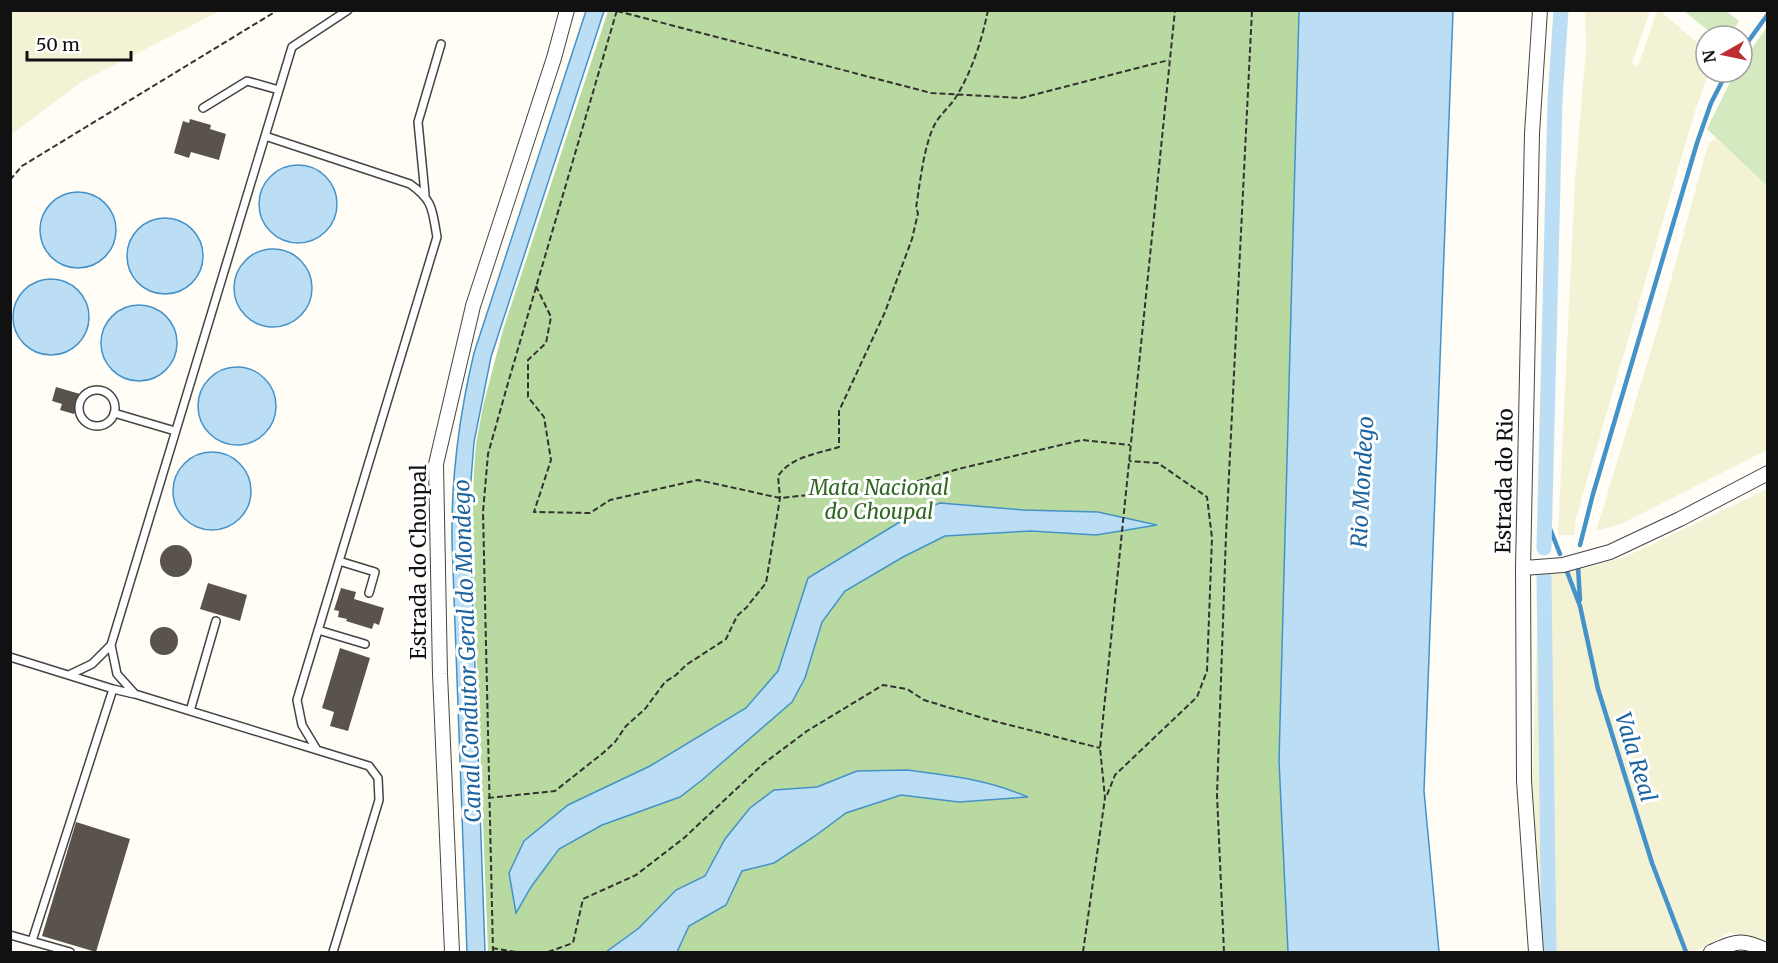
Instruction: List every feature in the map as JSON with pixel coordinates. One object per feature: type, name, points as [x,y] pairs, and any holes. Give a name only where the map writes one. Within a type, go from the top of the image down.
[{"type":"street","name":"Estrada do Choupal","points":[[452,952],[440,675],[435,464],[473,306],[551,69],[567,10]]},
{"type":"street","name":"Estrada do Rio","points":[[1536,952],[1524,781],[1523,568],[1532,133],[1539,10]]},
{"type":"street","points":[[1523,568],[1563,565],[1610,552],[1680,519],[1767,473]]},
{"type":"street","points":[[1711,952],[1741,942],[1749,942],[1767,951]]},
{"type":"lane","points":[[135,694],[117,674],[111,645],[292,47],[348,10]]},
{"type":"lane","points":[[317,750],[302,725],[297,700],[437,237],[431,208],[425,194],[418,122],[441,45]]},
{"type":"lane","points":[[203,108],[247,81],[279,90]]},
{"type":"lane","points":[[265,136],[410,184],[425,194]]},
{"type":"lane","points":[[93,391],[107,393],[115,405],[114,413],[111,420],[105,424],[91,425],[81,415],[79,408],[81,400],[93,391]]},
{"type":"lane","points":[[114,413],[175,431]]},
{"type":"lane","points":[[339,561],[375,572],[369,592]]},
{"type":"lane","points":[[190,711],[216,621]]},
{"type":"lane","points":[[318,630],[365,644]]},
{"type":"lane","points":[[69,675],[92,664],[111,645]]},
{"type":"lane","points":[[10,657],[369,766],[378,778],[379,800],[333,952]]},
{"type":"lane","points":[[32,941],[112,689]]},
{"type":"lane","points":[[10,935],[70,952]]},
{"type":"path","points":[[10,180],[22,166],[278,10]]},
{"type":"path","points":[[488,798],[555,791],[615,742],[626,726],[645,709],[665,682],[726,639],[737,616],[766,583],[780,498],[778,476],[795,460],[839,447],[839,411],[885,312],[912,238],[918,213],[916,208],[928,142],[936,123],[958,94],[982,39],[988,10]]},
{"type":"path","points":[[1083,952],[1105,798],[1100,748],[1175,10]]},
{"type":"path","points":[[1224,952],[1217,795],[1227,523],[1252,10]]},
{"type":"path","points":[[493,952],[483,512],[488,454],[617,11],[931,93],[1021,98],[1169,60]]},
{"type":"path","points":[[536,286],[551,317],[546,343],[528,360],[528,397],[544,417],[551,460],[534,512],[590,513],[610,500],[698,480],[780,498],[905,484],[1082,440],[1130,445]]},
{"type":"path","points":[[1105,798],[1115,775],[1197,697],[1207,670],[1212,538],[1207,497],[1158,463],[1129,461]]},
{"type":"path","points":[[548,952],[573,943],[583,899],[636,875],[684,838],[763,764],[807,731],[883,685],[907,689],[924,700],[986,719],[1100,748]]},
{"type":"path","points":[[492,948],[516,952]]},
{"type":"shaded area","points":[[11,10],[220,11],[83,81],[11,135]]},
{"type":"shaded area","points":[[1585,11],[1650,11],[1632,63],[1638,66],[1657,11],[1660,11],[1694,40],[1694,84],[1705,84],[1576,518],[1574,535],[1558,535],[1575,180],[1586,48]]},
{"type":"shaded area","points":[[1716,138],[1767,186],[1767,450],[1621,524],[1596,531],[1657,331],[1708,144]]},
{"type":"shaded area","points":[[1767,489],[1767,949],[1729,932],[1695,952],[1543,952],[1532,788],[1539,573],[1585,568],[1625,557]]},
{"type":"green space","name":"Mata Nacional do Choupal","points":[[608,11],[1299,11],[1279,761],[1288,952],[488,952],[472,536],[476,444],[483,406],[503,330]]},
{"type":"green space","points":[[1684,11],[1726,11],[1739,21],[1737,24],[1700,24]]},
{"type":"green space","points":[[1767,27],[1767,186],[1707,129],[1729,84],[1754,84],[1754,45]]},
{"type":"water","name":"Canal Condutor Geral do Mondego","points":[[586,11],[604,11],[491,357],[474,442],[470,525],[485,952],[467,952],[452,542],[457,447],[474,353]]},
{"type":"water","name":"Rio Mondego","points":[[1299,11],[1453,11],[1424,791],[1439,952],[1288,952],[1279,761]]},
{"type":"water","points":[[298,165],[313,168],[326,176],[334,189],[337,204],[334,219],[326,232],[313,240],[298,243],[283,240],[270,232],[262,219],[259,204],[262,189],[270,176],[283,168]]},
{"type":"water","points":[[78,192],[92,195],[105,203],[113,216],[116,230],[113,244],[105,257],[92,265],[78,268],[64,265],[51,257],[43,244],[40,230],[43,216],[51,203],[64,195]]},
{"type":"water","points":[[165,218],[179,221],[192,229],[200,242],[203,256],[200,270],[192,283],[179,291],[165,294],[151,291],[138,283],[130,270],[127,256],[130,242],[138,229],[151,221]]},
{"type":"water","points":[[273,249],[288,252],[301,260],[309,273],[312,288],[309,303],[301,316],[288,324],[273,327],[258,324],[245,316],[237,303],[234,288],[237,273],[245,260],[258,252]]},
{"type":"water","points":[[51,279],[65,282],[78,290],[86,303],[89,317],[86,331],[78,344],[65,352],[51,355],[37,352],[24,344],[16,331],[13,317],[16,303],[24,290],[37,282]]},
{"type":"water","points":[[139,305],[153,308],[166,316],[174,329],[177,343],[174,357],[166,370],[153,378],[139,381],[125,378],[112,370],[104,357],[101,343],[104,329],[112,316],[125,308]]},
{"type":"water","points":[[237,367],[252,370],[265,378],[273,391],[276,406],[273,421],[265,434],[252,442],[237,445],[222,442],[209,434],[201,421],[198,406],[201,391],[209,378],[222,370]]},
{"type":"water","points":[[212,452],[227,455],[240,463],[248,476],[251,491],[248,506],[240,519],[227,527],[212,530],[197,527],[184,519],[176,506],[173,491],[176,476],[184,463],[197,455]]},
{"type":"water","points":[[940,503],[1023,510],[1098,512],[1157,525],[1096,535],[1031,531],[945,536],[903,557],[845,591],[822,622],[805,678],[792,702],[680,797],[602,825],[559,849],[531,887],[516,913],[509,873],[524,841],[568,805],[650,766],[746,708],[778,671],[808,578],[916,512]]},
{"type":"water","points":[[907,770],[983,782],[1028,797],[959,802],[901,795],[846,813],[774,863],[742,871],[726,905],[689,926],[677,952],[606,952],[639,928],[676,890],[705,876],[725,839],[750,808],[774,790],[817,787],[857,771]]},
{"type":"building","points":[[190,119],[211,125],[210,129],[226,134],[219,160],[191,152],[189,158],[174,153],[183,121],[189,123]]},
{"type":"building","points":[[56,387],[80,394],[74,414],[60,410],[62,404],[52,401]]},
{"type":"building","points":[[176,545],[188,549],[192,561],[188,573],[176,577],[164,573],[160,561],[164,549]]},
{"type":"building","points":[[208,583],[247,595],[240,621],[200,609]]},
{"type":"building","points":[[341,588],[356,592],[354,599],[384,608],[379,625],[374,623],[372,629],[338,617],[339,611],[334,610]]},
{"type":"building","points":[[164,627],[174,631],[178,641],[174,651],[164,655],[154,651],[150,641],[154,631]]},
{"type":"building","points":[[340,648],[370,658],[348,731],[330,726],[334,712],[322,708]]},
{"type":"building","points":[[76,822],[130,839],[96,952],[42,936]]},
{"type":"waterway","points":[[1544,548],[1555,100],[1561,10]]},
{"type":"waterway","points":[[1754,33],[1768,14]]},
{"type":"waterway","points":[[1580,545],[1697,143],[1711,103],[1721,84]]},
{"type":"waterway","name":"Vala Real","points":[[1545,516],[1560,554]]},
{"type":"waterway","points":[[1578,567],[1580,600]]},
{"type":"waterway","name":"Vala Real","points":[[1566,569],[1580,606],[1598,689],[1652,863],[1686,952]]},
{"type":"waterway","points":[[1544,577],[1549,952]]}]
